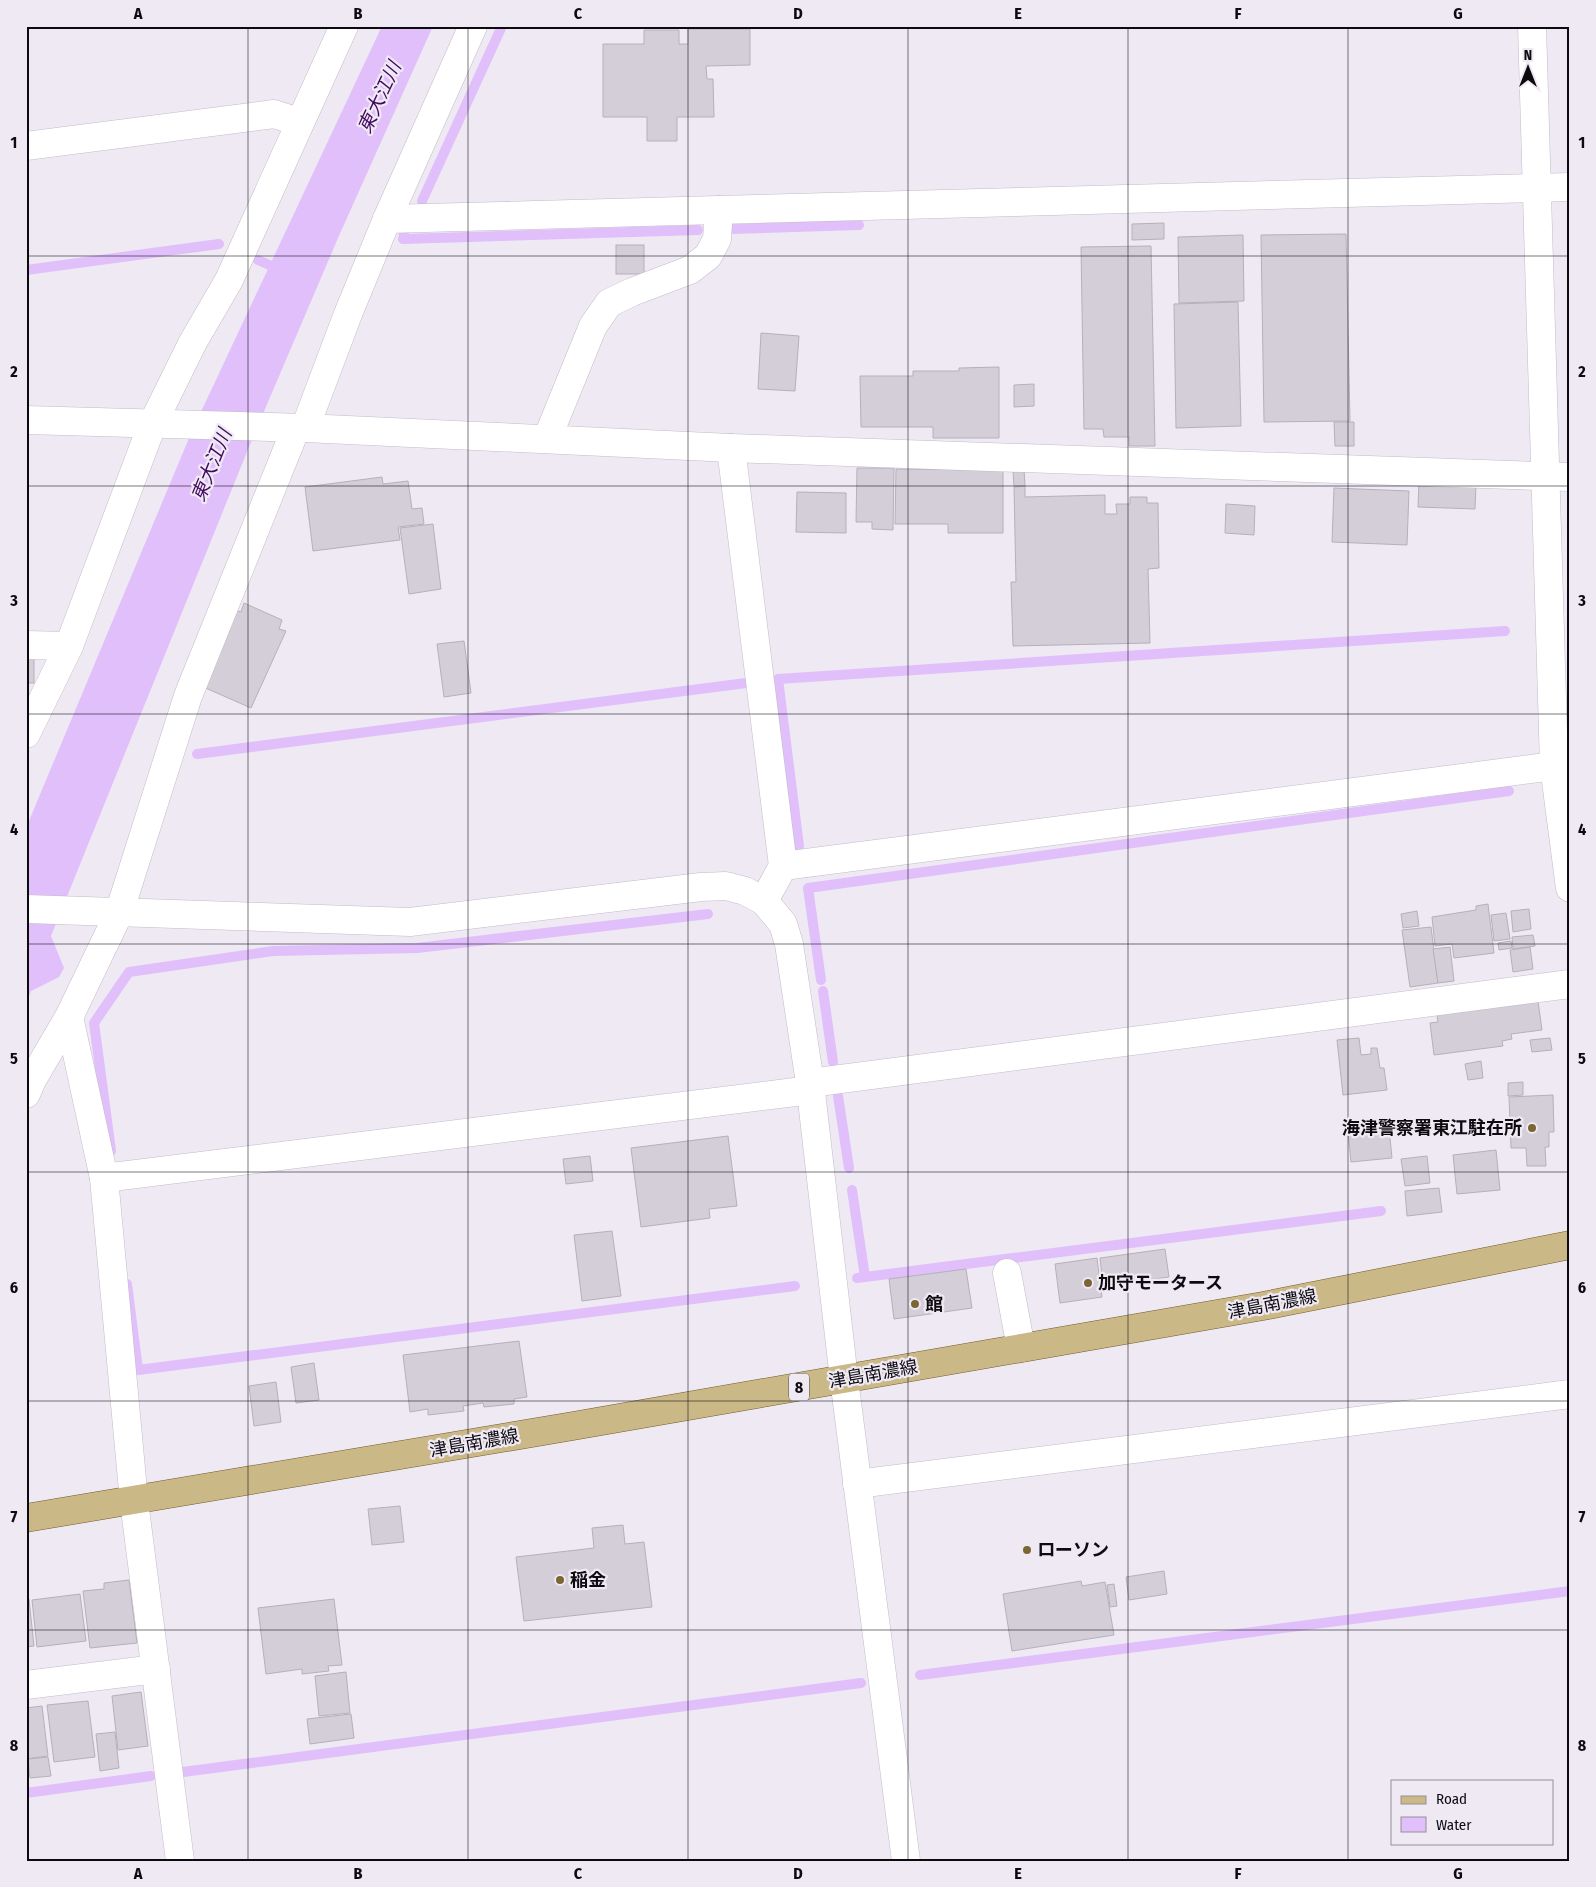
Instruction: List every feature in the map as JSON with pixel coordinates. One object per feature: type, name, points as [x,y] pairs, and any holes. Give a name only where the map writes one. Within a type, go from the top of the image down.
[{"type":"main road","name":"津島南濃線","points":[[26,1518],[1263,1306],[1570,1245]]},
{"type":"street","points":[[26,734],[69,646],[163,425],[193,342],[229,280],[344,26]]},
{"type":"street","points":[[26,1094],[32,1080],[69,1017],[112,912],[188,696],[297,428],[348,314],[387,218],[473,26]]},
{"type":"street","points":[[1532,26],[1537,188],[1558,476],[1554,766],[1570,888]]},
{"type":"street","points":[[26,146],[274,114],[300,122]]},
{"type":"street","points":[[387,218],[1570,187]]},
{"type":"street","points":[[547,439],[593,326],[609,303],[632,292],[690,270],[708,256],[717,239],[719,210]]},
{"type":"street","points":[[26,420],[297,428],[731,448],[1558,476]]},
{"type":"street","points":[[731,448],[783,866],[764,901]]},
{"type":"street","points":[[26,645],[69,646]]},
{"type":"street","points":[[783,866],[1554,766]]},
{"type":"street","points":[[26,909],[410,922],[701,887],[726,886],[745,891],[764,901],[783,924],[790,944],[810,1086],[857,1484],[906,1861]]},
{"type":"street","points":[[104,1178],[1570,984]]},
{"type":"street","points":[[69,1017],[104,1178],[134,1501],[180,1861]]},
{"type":"street","points":[[1007,1273],[1021,1348]]},
{"type":"street","points":[[857,1484],[1570,1394]]},
{"type":"street","points":[[26,1685],[156,1669]]},
{"type":"water","name":"東大江川","points":[[382,26],[433,26],[338,238],[253,437],[51,936],[64,968],[59,977],[31,991],[26,1004],[26,828],[192,431]]},
{"type":"building","points":[[688,29],[750,29],[750,65],[706,66],[707,79],[713,79],[714,117],[677,117],[677,141],[647,141],[647,117],[603,117],[603,44],[644,44],[644,30],[679,30],[679,44],[688,44]]},
{"type":"building","points":[[1164,223],[1164,239],[1132,240],[1132,224]]},
{"type":"building","points":[[1346,234],[1350,421],[1264,422],[1261,235]]},
{"type":"building","points":[[1243,235],[1244,301],[1179,303],[1178,237]]},
{"type":"building","points":[[616,245],[644,245],[644,274],[616,274]]},
{"type":"building","points":[[1151,246],[1155,446],[1129,446],[1129,437],[1104,437],[1103,429],[1084,429],[1081,247]]},
{"type":"building","points":[[1238,302],[1241,426],[1176,428],[1174,304]]},
{"type":"building","points":[[761,333],[799,336],[795,391],[758,389]]},
{"type":"building","points":[[999,367],[999,438],[933,438],[933,427],[861,427],[860,376],[913,376],[913,371],[959,371],[959,368]]},
{"type":"building","points":[[1034,384],[1034,406],[1014,407],[1014,385]]},
{"type":"building","points":[[1334,422],[1354,422],[1354,446],[1335,446]]},
{"type":"building","points":[[857,468],[894,468],[893,530],[872,529],[872,522],[856,522]]},
{"type":"building","points":[[896,469],[1003,470],[1003,533],[948,533],[948,524],[895,524]]},
{"type":"building","points":[[1024,469],[1025,486],[1014,486],[1013,470]]},
{"type":"building","points":[[382,477],[383,484],[408,481],[412,509],[422,508],[424,524],[398,527],[400,540],[313,551],[305,487]]},
{"type":"building","points":[[1419,482],[1476,484],[1475,509],[1418,507]]},
{"type":"building","points":[[1025,486],[1025,497],[1105,495],[1105,514],[1117,514],[1116,504],[1130,504],[1130,497],[1147,497],[1147,503],[1158,503],[1159,568],[1148,569],[1150,643],[1013,646],[1011,582],[1016,582],[1014,487]]},
{"type":"building","points":[[1334,488],[1409,491],[1407,545],[1332,542]]},
{"type":"building","points":[[797,492],[846,493],[846,533],[796,532]]},
{"type":"building","points":[[1226,504],[1255,506],[1254,535],[1225,533]]},
{"type":"building","points":[[433,524],[441,589],[409,594],[400,528]]},
{"type":"building","points":[[244,603],[282,620],[279,629],[286,631],[251,708],[201,686],[235,610],[241,612]]},
{"type":"building","points":[[464,641],[471,693],[444,697],[437,644]]},
{"type":"building","points":[[26,655],[34,655],[34,683],[26,683]]},
{"type":"building","points":[[1488,904],[1494,953],[1454,958],[1452,944],[1435,946],[1432,917],[1476,910],[1476,906]]},
{"type":"building","points":[[1529,909],[1531,929],[1513,932],[1511,911]]},
{"type":"building","points":[[1417,911],[1419,926],[1403,928],[1401,914]]},
{"type":"building","points":[[1506,913],[1510,939],[1494,941],[1491,915]]},
{"type":"building","points":[[1431,927],[1438,983],[1410,987],[1402,930]]},
{"type":"building","points":[[1533,935],[1535,946],[1513,949],[1512,937]]},
{"type":"building","points":[[1511,941],[1512,948],[1499,950],[1498,943]]},
{"type":"building","points":[[1450,947],[1454,981],[1438,983],[1433,949]]},
{"type":"building","points":[[1530,947],[1533,969],[1513,972],[1510,950]]},
{"type":"building","points":[[1538,1001],[1542,1030],[1511,1034],[1512,1039],[1502,1041],[1503,1046],[1434,1055],[1430,1023],[1438,1022],[1437,1015]]},
{"type":"building","points":[[1359,1038],[1361,1055],[1371,1054],[1371,1048],[1377,1048],[1380,1068],[1384,1068],[1387,1090],[1343,1095],[1337,1040]]},
{"type":"building","points":[[1550,1038],[1552,1050],[1532,1052],[1530,1040]]},
{"type":"building","points":[[1481,1061],[1483,1078],[1468,1080],[1465,1064]]},
{"type":"building","points":[[1523,1082],[1523,1095],[1508,1096],[1508,1083]]},
{"type":"building","points":[[1553,1095],[1554,1132],[1549,1132],[1549,1147],[1545,1147],[1546,1166],[1527,1166],[1526,1148],[1511,1148],[1509,1097]]},
{"type":"building","points":[[1388,1118],[1392,1158],[1351,1162],[1347,1122]]},
{"type":"building","points":[[728,1136],[737,1206],[709,1209],[710,1218],[641,1227],[631,1148]]},
{"type":"building","points":[[1496,1150],[1500,1190],[1457,1194],[1453,1155]]},
{"type":"building","points":[[590,1156],[593,1181],[566,1184],[563,1159]]},
{"type":"building","points":[[1427,1156],[1430,1183],[1405,1186],[1401,1159]]},
{"type":"building","points":[[1439,1188],[1442,1212],[1407,1216],[1405,1191]]},
{"type":"building","points":[[612,1231],[621,1296],[582,1301],[574,1235]]},
{"type":"building","points":[[1165,1249],[1169,1277],[1103,1286],[1100,1258]]},
{"type":"building","points":[[1097,1258],[1102,1297],[1060,1303],[1055,1264]]},
{"type":"building","points":[[966,1269],[972,1308],[894,1319],[889,1279]]},
{"type":"building","points":[[519,1341],[527,1397],[514,1399],[514,1404],[484,1407],[483,1403],[463,1406],[464,1411],[428,1415],[428,1409],[410,1412],[403,1355]]},
{"type":"building","points":[[314,1363],[319,1400],[296,1403],[291,1367]]},
{"type":"building","points":[[276,1382],[281,1422],[254,1426],[249,1386]]},
{"type":"building","points":[[400,1506],[404,1542],[372,1545],[368,1509]]},
{"type":"building","points":[[623,1525],[625,1544],[644,1542],[652,1607],[524,1621],[516,1557],[594,1548],[592,1528]]},
{"type":"building","points":[[1164,1571],[1167,1594],[1129,1600],[1126,1577]]},
{"type":"building","points":[[129,1580],[137,1643],[90,1648],[83,1591],[104,1589],[104,1583]]},
{"type":"building","points":[[1081,1581],[1082,1586],[1105,1582],[1114,1635],[1012,1651],[1003,1594]]},
{"type":"building","points":[[1114,1584],[1117,1606],[1110,1607],[1107,1585]]},
{"type":"building","points":[[80,1594],[86,1641],[37,1647],[32,1600]]},
{"type":"building","points":[[29,1599],[34,1646],[26,1647],[26,1600]]},
{"type":"building","points":[[334,1599],[342,1665],[328,1666],[329,1671],[302,1674],[302,1669],[266,1674],[258,1608]]},
{"type":"building","points":[[346,1672],[350,1713],[319,1716],[315,1676]]},
{"type":"building","points":[[141,1692],[148,1746],[118,1750],[112,1696]]},
{"type":"building","points":[[88,1701],[95,1757],[54,1762],[47,1705]]},
{"type":"building","points":[[42,1706],[48,1756],[26,1759],[26,1708]]},
{"type":"building","points":[[351,1714],[354,1738],[310,1744],[307,1719]]},
{"type":"building","points":[[115,1732],[119,1768],[100,1771],[96,1734]]},
{"type":"building","points":[[48,1757],[51,1776],[30,1778],[28,1759]]},
{"type":"waterway","points":[[422,201],[502,26]]},
{"type":"waterway","points":[[734,229],[859,225]]},
{"type":"waterway","points":[[405,229],[403,239],[698,230]]},
{"type":"waterway","points":[[26,270],[219,244]]},
{"type":"waterway","points":[[258,260],[283,271]]},
{"type":"waterway","points":[[799,846],[778,679],[1505,631]]},
{"type":"waterway","points":[[197,754],[746,683]]},
{"type":"waterway","points":[[821,980],[808,888],[1509,791]]},
{"type":"waterway","points":[[111,1151],[94,1023],[129,972],[273,951],[417,948],[708,914]]},
{"type":"waterway","points":[[823,991],[833,1062]]},
{"type":"waterway","points":[[838,1096],[849,1168]]},
{"type":"waterway","points":[[852,1190],[865,1277]]},
{"type":"waterway","points":[[857,1278],[1381,1211]]},
{"type":"waterway","points":[[127,1284],[138,1370],[795,1286]]},
{"type":"waterway","points":[[920,1675],[1570,1591]]},
{"type":"waterway","points":[[183,1772],[861,1683]]},
{"type":"waterway","points":[[26,1793],[151,1776]]},
{"type":"place","name":"海津警察署東江駐在所","points":[[1532,1128]]},
{"type":"place","name":"加守モータース","points":[[1088,1283]]},
{"type":"place","name":"館","points":[[915,1304]]},
{"type":"place","name":"ローソン","points":[[1027,1550]]},
{"type":"place","name":"稲金","points":[[560,1580]]}]
